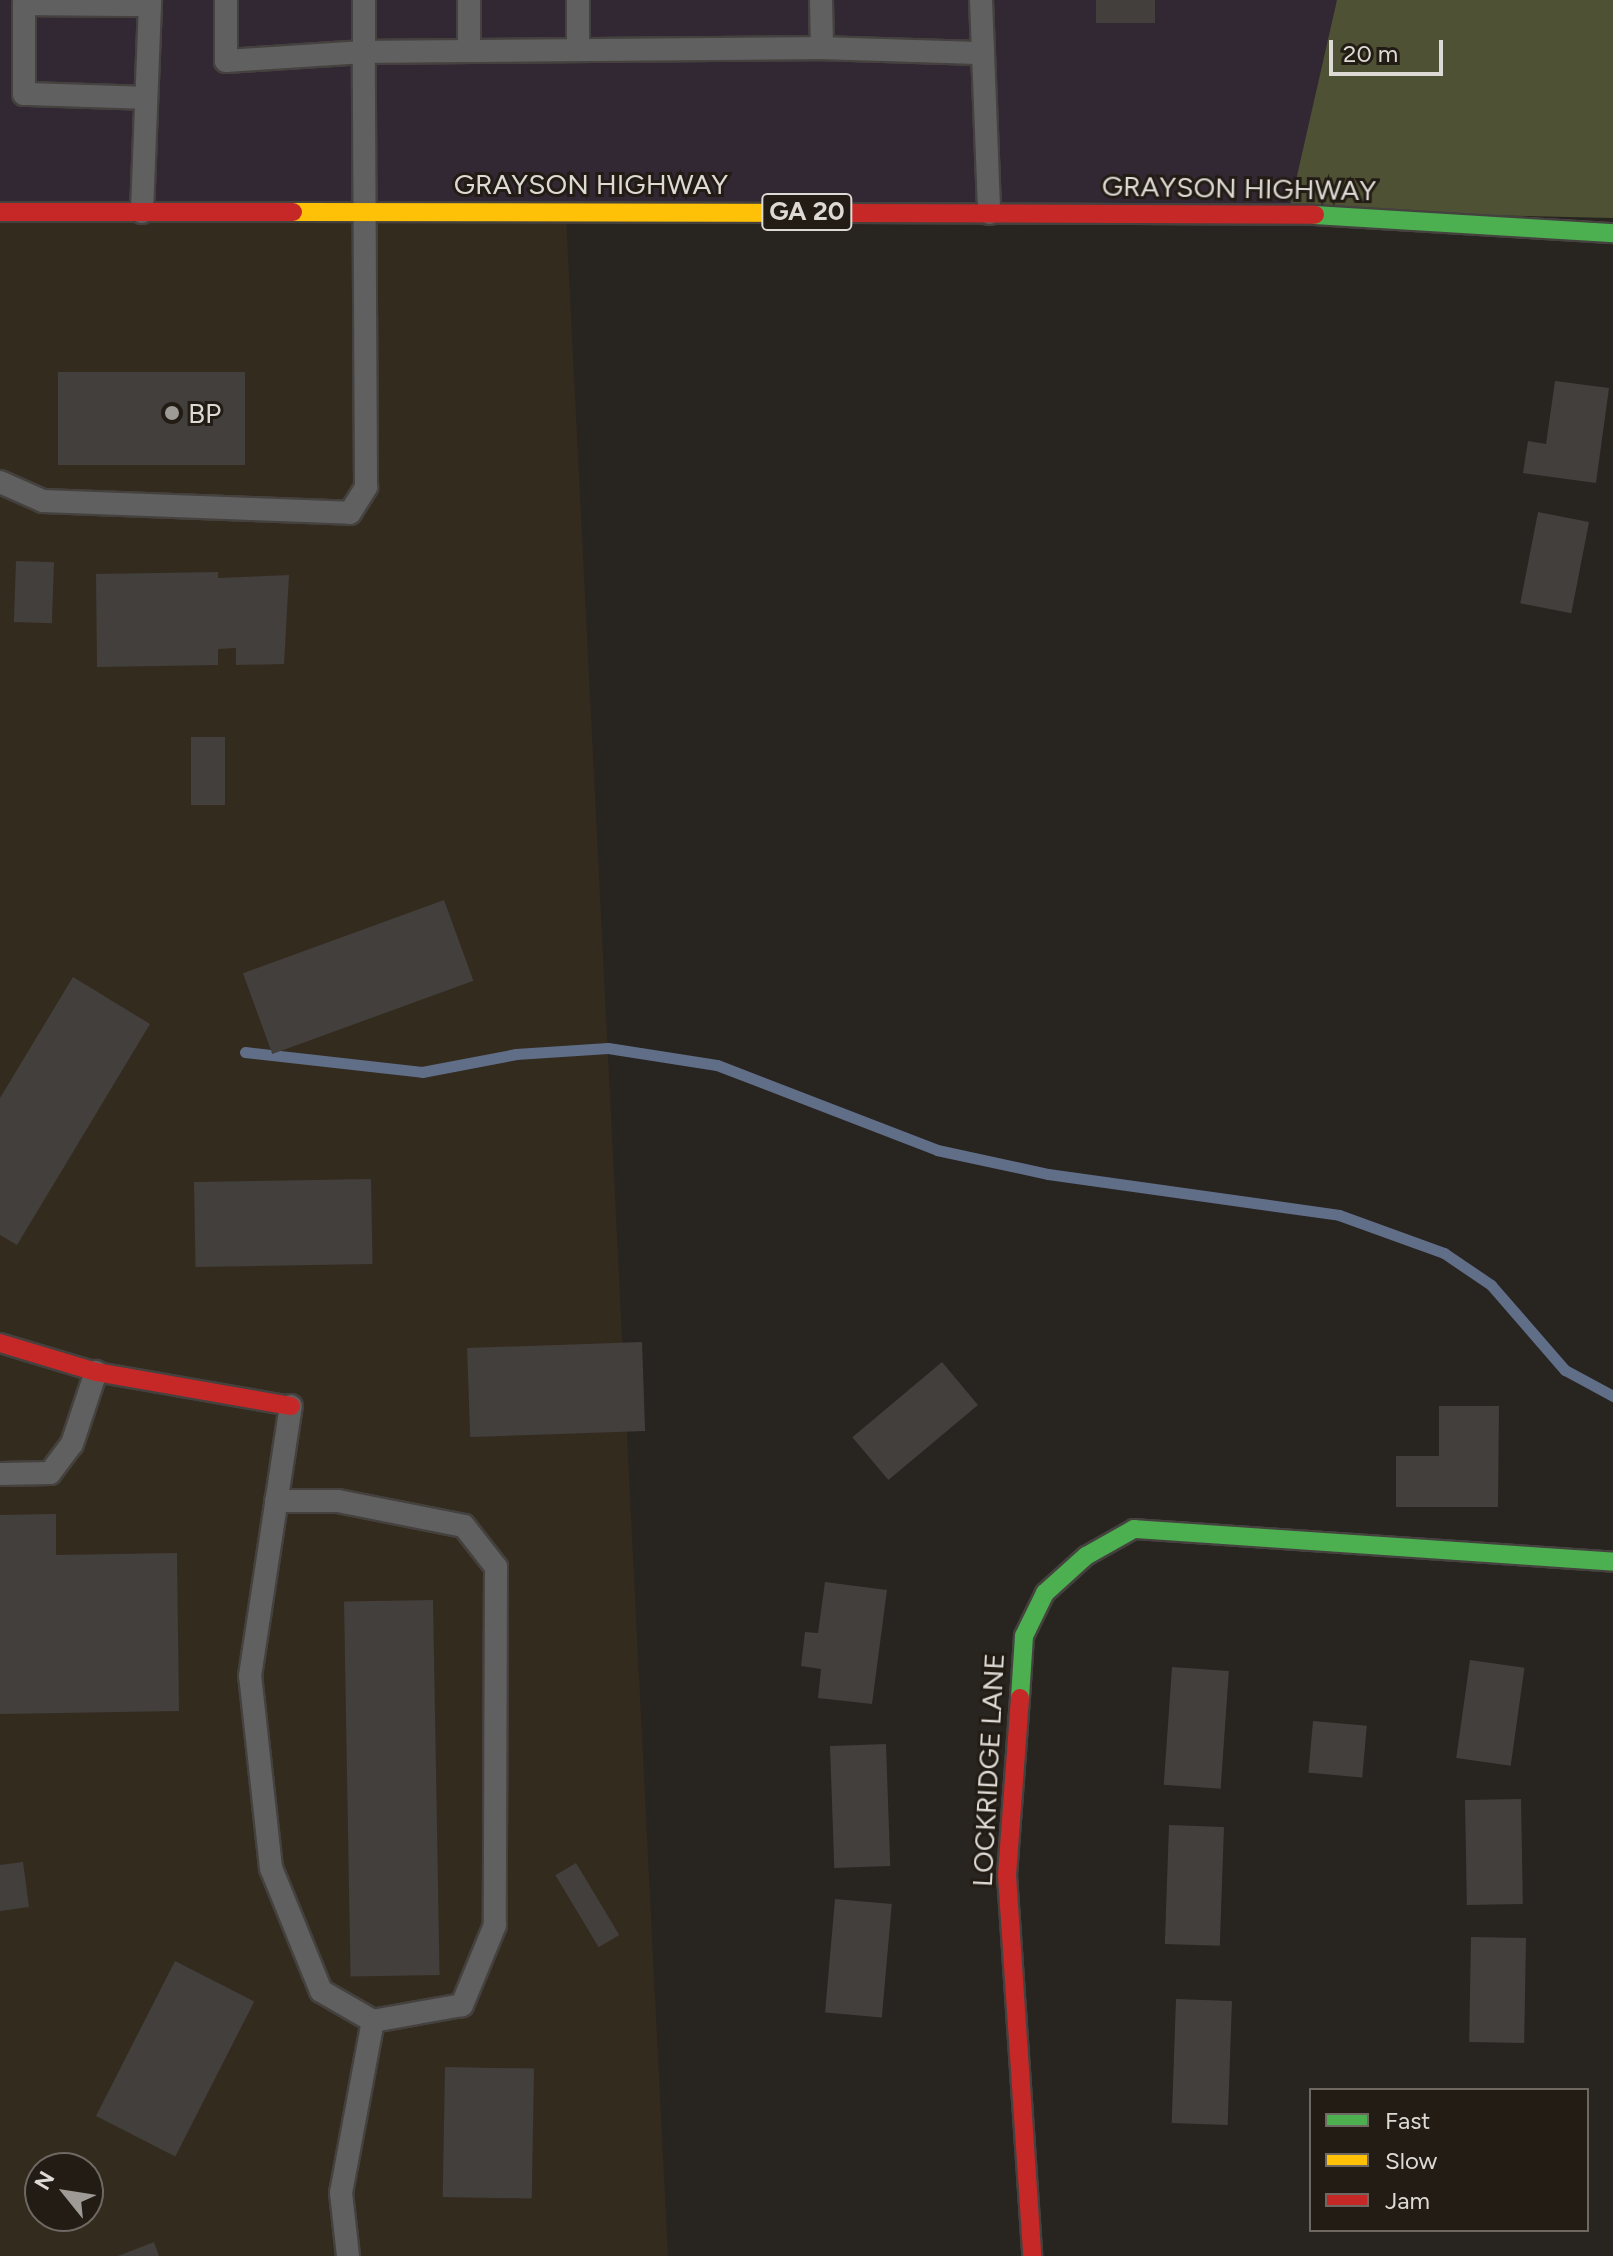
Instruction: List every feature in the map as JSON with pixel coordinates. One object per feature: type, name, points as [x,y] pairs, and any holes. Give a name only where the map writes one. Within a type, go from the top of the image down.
[{"type":"main road","name":"GRAYSON HIGHWAY","points":[[0,212],[1282,213],[1613,233]]},
{"type":"main road","points":[[0,1343],[96,1372],[291,1406]]},
{"type":"main road","name":"LOCKRIDGE LANE","points":[[1032,2256],[1007,1875],[1024,1636],[1045,1593],[1086,1556],[1134,1529],[1613,1562]]},
{"type":"lane","points":[[226,0],[226,61],[364,52],[822,48],[983,53]]},
{"type":"lane","points":[[0,482],[43,501],[350,513],[366,487],[364,0]]},
{"type":"lane","points":[[469,0],[469,51]]},
{"type":"lane","points":[[578,0],[578,50]]},
{"type":"lane","points":[[821,0],[822,48]]},
{"type":"lane","points":[[981,0],[989,213]]},
{"type":"lane","points":[[142,212],[150,2],[24,4],[24,94],[146,98]]},
{"type":"lane","points":[[0,1474],[50,1473],[72,1444],[96,1372]]},
{"type":"lane","points":[[276,1501],[338,1501],[464,1526],[496,1567],[495,1925],[462,2005],[373,2021],[321,1991],[271,1868],[250,1676],[276,1501],[291,1406]]},
{"type":"lane","points":[[348,2256],[341,2193],[373,2021]]},
{"type":"shaded area","points":[[0,0],[1337,0],[1337,214],[0,214]]},
{"type":"shaded area","points":[[0,214],[566,215],[668,2256],[0,2256]]},
{"type":"green space","points":[[1337,0],[1613,0],[1613,218],[1289,211]]},
{"type":"building","points":[[1096,0],[1155,0],[1155,23],[1096,23]]},
{"type":"building","points":[[58,372],[245,372],[245,465],[58,465]]},
{"type":"building","points":[[1555,381],[1609,388],[1596,483],[1523,473],[1528,441],[1546,444]]},
{"type":"building","points":[[1538,512],[1589,522],[1571,613],[1520,603]]},
{"type":"building","points":[[16,561],[54,562],[52,623],[14,622]]},
{"type":"building","points":[[218,572],[218,578],[289,575],[284,664],[236,665],[236,648],[218,649],[218,665],[97,667],[96,574]]},
{"type":"building","points":[[191,737],[225,737],[225,805],[191,805]]},
{"type":"building","points":[[444,900],[473,981],[272,1054],[243,973]]},
{"type":"building","points":[[73,977],[150,1024],[17,1245],[0,1235],[0,1098]]},
{"type":"building","points":[[371,1179],[372,1264],[196,1267],[194,1182]]},
{"type":"building","points":[[642,1342],[645,1431],[470,1437],[467,1348]]},
{"type":"building","points":[[942,1362],[978,1405],[888,1480],[852,1437]]},
{"type":"building","points":[[1439,1406],[1499,1406],[1498,1507],[1396,1507],[1396,1456],[1439,1456]]},
{"type":"building","points":[[56,1514],[56,1555],[177,1553],[179,1711],[0,1714],[0,1515]]},
{"type":"building","points":[[825,1582],[887,1590],[872,1704],[818,1698],[821,1669],[801,1666],[805,1632],[818,1633]]},
{"type":"building","points":[[433,1600],[440,1975],[351,1976],[344,1602]]},
{"type":"building","points":[[1470,1660],[1524,1668],[1511,1766],[1456,1758]]},
{"type":"building","points":[[1172,1667],[1229,1671],[1221,1789],[1164,1785]]},
{"type":"building","points":[[1313,1721],[1367,1726],[1362,1778],[1308,1773]]},
{"type":"building","points":[[886,1744],[890,1866],[834,1868],[830,1746]]},
{"type":"building","points":[[1521,1799],[1523,1904],[1467,1905],[1465,1800]]},
{"type":"building","points":[[1169,1825],[1224,1827],[1220,1946],[1165,1944]]},
{"type":"building","points":[[23,1862],[29,1907],[0,1911],[0,1865]]},
{"type":"building","points":[[576,1863],[619,1935],[599,1947],[555,1875]]},
{"type":"building","points":[[835,1899],[892,1904],[882,2018],[825,2013]]},
{"type":"building","points":[[1471,1937],[1526,1938],[1524,2043],[1469,2042]]},
{"type":"building","points":[[175,1961],[254,2001],[175,2156],[96,2116]]},
{"type":"building","points":[[1176,1999],[1232,2001],[1228,2125],[1172,2123]]},
{"type":"building","points":[[445,2067],[534,2069],[532,2199],[443,2197]]},
{"type":"building","points":[[154,2242],[159,2256],[118,2256]]},
{"type":"waterway","points":[[245,1052],[422,1072],[516,1054],[608,1048],[717,1065],[937,1150],[1048,1174],[1339,1215],[1444,1253],[1491,1285],[1565,1370],[1613,1396]]},
{"type":"traffic: fast","points":[[1315,215],[1613,233]]},
{"type":"traffic: fast","points":[[1020,1698],[1024,1636],[1045,1593],[1086,1556],[1134,1529],[1613,1562]]},
{"type":"traffic: slow","points":[[293,212],[845,213]]},
{"type":"traffic: jam","points":[[0,212],[293,212]]},
{"type":"traffic: jam","points":[[845,213],[1315,215]]},
{"type":"traffic: jam","points":[[0,1343],[96,1372],[291,1406]]},
{"type":"traffic: jam","points":[[1020,1698],[1007,1875],[1032,2256]]},
{"type":"place","name":"BP","points":[[172,413]]}]
